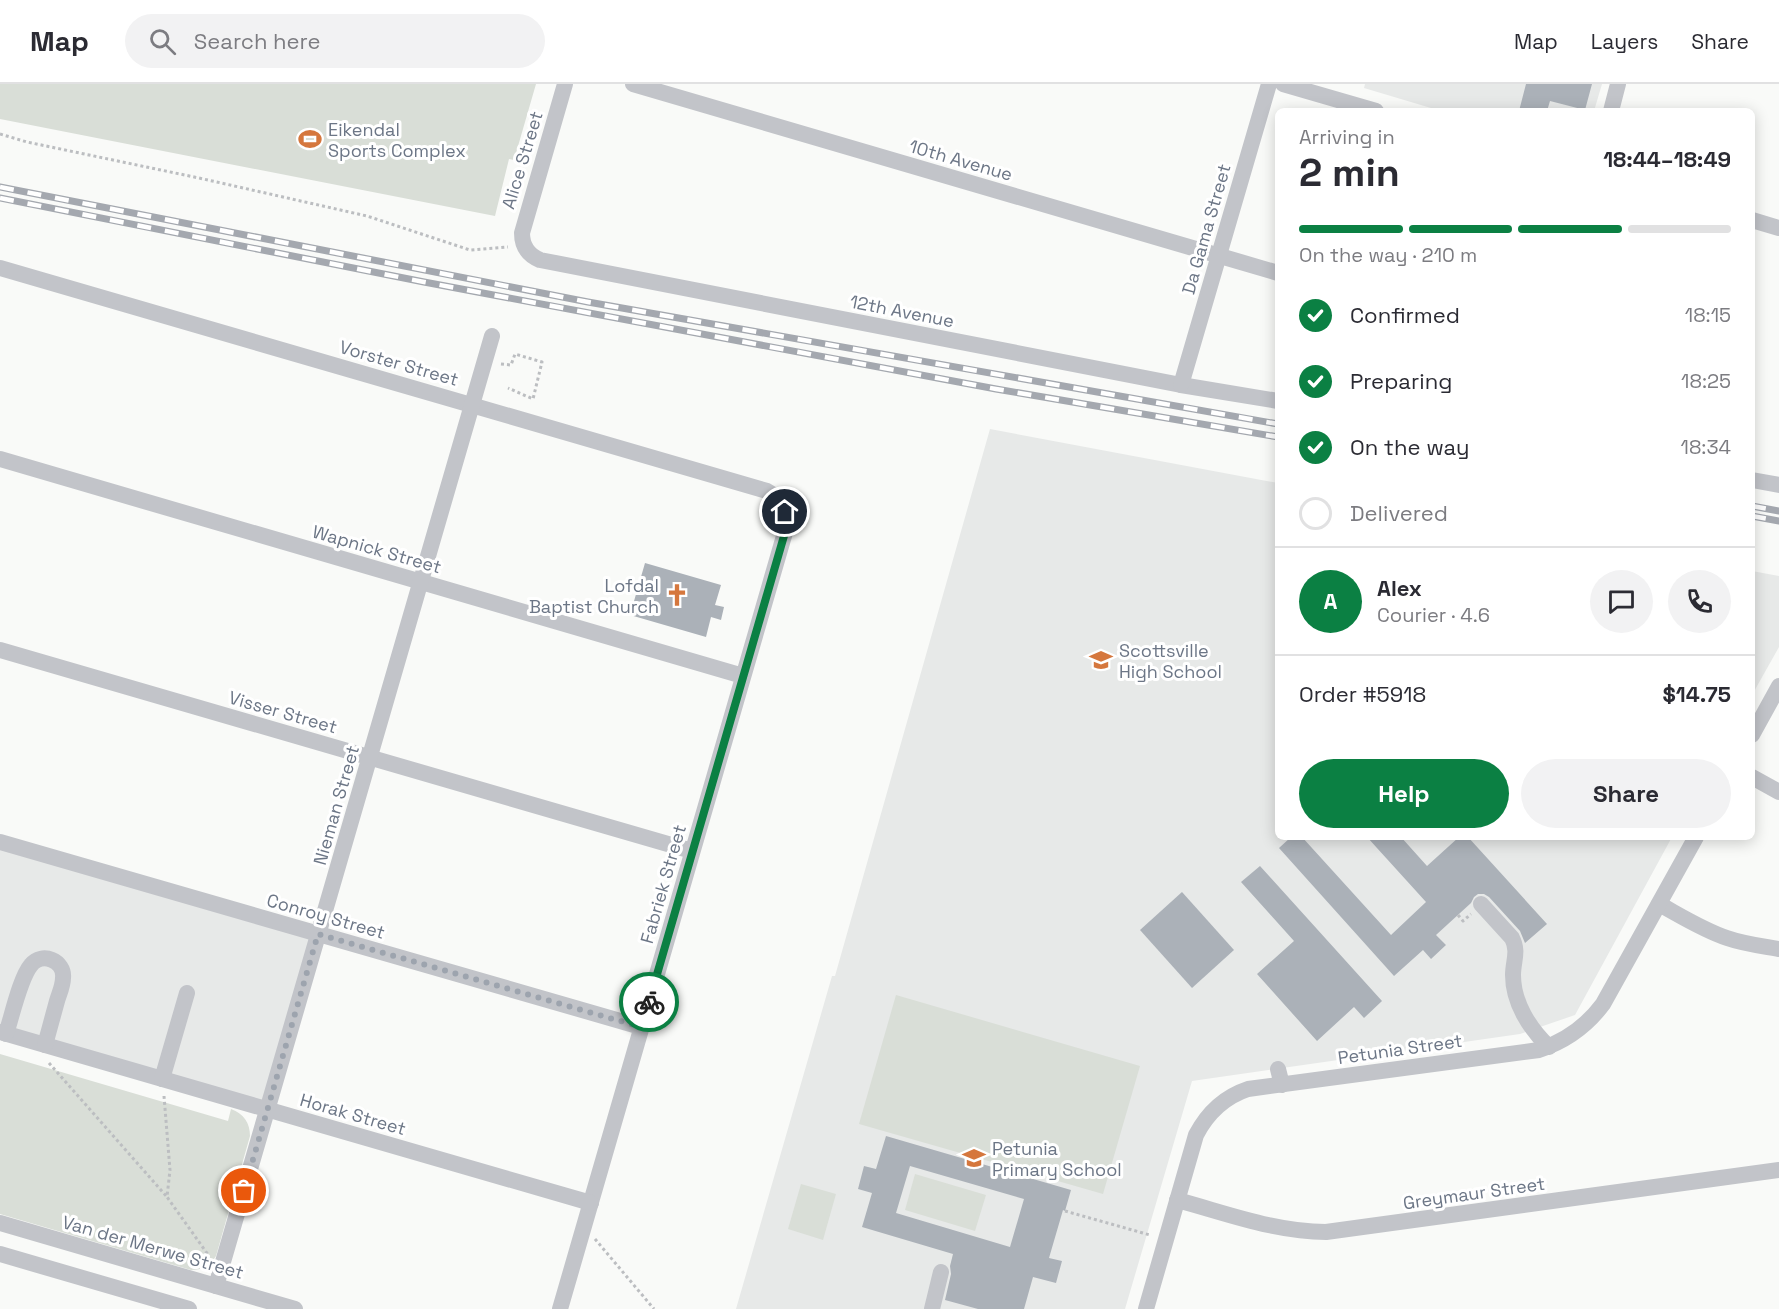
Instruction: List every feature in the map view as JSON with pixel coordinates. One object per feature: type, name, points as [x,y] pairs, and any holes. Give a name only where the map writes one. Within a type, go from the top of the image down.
[{"type":"street","name":"Alice Street","points":[[524,246],[523,226],[565,84]]},
{"type":"street","name":"10th Avenue","points":[[633,84],[1275,272]]},
{"type":"street","name":"Da Gama Street","points":[[1181,385],[1269,84]]},
{"type":"street","points":[[1283,84],[1366,108]]},
{"type":"street","points":[[1612,108],[1618,84]]},
{"type":"street","points":[[1755,221],[1779,228]]},
{"type":"street","name":"12th Avenue","points":[[524,246],[540,260],[1181,385],[1275,401]]},
{"type":"street","name":"Vorster Street","points":[[0,268],[767,491],[782,504]]},
{"type":"street","name":"Nieman Street","points":[[218,1279],[492,336]]},
{"type":"street","name":"Wapnick Street","points":[[0,459],[743,676]]},
{"type":"street","points":[[1755,481],[1779,485]]},
{"type":"street","name":"Fabriek Street","points":[[560,1309],[786,529],[787,520],[782,504]]},
{"type":"street","name":"Visser Street","points":[[0,650],[693,851]]},
{"type":"street","points":[[1755,730],[1779,686]]},
{"type":"street","points":[[1755,779],[1779,792]]},
{"type":"street","name":"Petunia Street","points":[[1146,1309],[1196,1135],[1210,1113],[1220,1104],[1238,1092],[1280,1076],[1539,1050],[1576,1032],[1595,1015],[1603,1004],[1694,840]]},
{"type":"street","name":"Conroy Street","points":[[0,842],[641,1027]]},
{"type":"street","points":[[1481,904],[1512,938],[1516,958],[1513,973],[1515,990],[1528,1021],[1549,1047]]},
{"type":"street","points":[[1659,904],[1727,938],[1779,949]]},
{"type":"street","points":[[3,1033],[30,966],[46,958],[54,960],[64,977],[45,1045]]},
{"type":"street","points":[[162,1079],[187,993]]},
{"type":"street","name":"Horak Street","points":[[3,1033],[591,1203]]},
{"type":"street","name":"Greymaur Street","points":[[1177,1200],[1279,1228],[1326,1232],[1779,1170]]},
{"type":"street","name":"Van der Merwe Street","points":[[0,1223],[218,1279],[295,1309]]},
{"type":"street","points":[[0,1254],[189,1309]]},
{"type":"street","points":[[932,1309],[941,1272]]},
{"type":"path","points":[[0,134],[27,142],[367,216],[470,250],[524,246]]},
{"type":"path","points":[[484,363],[511,365],[515,354],[542,362],[533,399],[508,388]]},
{"type":"path","points":[[27,1040],[167,1197],[218,1279]]},
{"type":"path","points":[[162,1079],[170,1170],[167,1197]]},
{"type":"path","points":[[1065,1211],[1166,1240]]},
{"type":"path","points":[[584,1226],[654,1309]]},
{"type":"shaded area","name":"Eikendal Sports Complex","points":[[0,84],[536,84],[514,160],[509,159],[495,216],[0,119]]},
{"type":"shaded area","points":[[1365,84],[1602,84],[1595,108],[1431,108],[1364,88]]},
{"type":"shaded area","name":"Scottsville High School","points":[[990,429],[1275,482],[1275,840],[1670,840],[1575,1015],[1520,1034],[1192,1081],[1125,1309],[736,1309],[832,976],[835,976]]},
{"type":"shaded area","points":[[1755,572],[1779,576],[1779,647],[1755,690]]},
{"type":"shaded area","points":[[0,843],[318,935],[269,1109],[0,1031]]},
{"type":"shaded area","points":[[896,995],[1140,1066],[1103,1194],[859,1124]]},
{"type":"shaded area","points":[[0,1054],[228,1121],[231,1109],[243,1116],[249,1127],[250,1136],[216,1256],[208,1265],[191,1270],[0,1214]]},
{"type":"shaded area","points":[[915,1174],[986,1195],[975,1231],[905,1210]]},
{"type":"shaded area","points":[[801,1184],[836,1194],[823,1240],[788,1229]]},
{"type":"building","points":[[1526,84],[1592,84],[1586,108],[1550,101],[1548,108],[1520,108]]},
{"type":"building","name":"Lofdal Baptist Church","points":[[645,563],[721,585],[715,605],[724,607],[721,620],[711,617],[706,637],[630,615]]},
{"type":"building","points":[[1288,840],[1305,840],[1391,935],[1426,902],[1370,840],[1404,840],[1427,866],[1456,840],[1471,840],[1547,924],[1525,943],[1520,931],[1489,897],[1478,894],[1436,935],[1446,945],[1431,959],[1423,950],[1394,976],[1279,848]]},
{"type":"building","points":[[1260,866],[1382,1001],[1364,1018],[1354,1007],[1317,1041],[1257,974],[1294,941],[1241,882]]},
{"type":"building","points":[[1182,892],[1234,950],[1192,988],[1140,930]]},
{"type":"building","points":[[886,1136],[1071,1190],[1049,1258],[1062,1261],[1056,1283],[1033,1277],[1024,1309],[978,1309],[945,1300],[953,1254],[862,1227],[872,1193],[858,1189],[864,1166],[876,1169]],"holes":[[[910,1166],[1024,1199],[1010,1247],[896,1213]]]},
{"type":"railway","points":[[0,187],[588,302],[1275,423]]},
{"type":"railway","points":[[0,198],[424,282],[996,389],[1275,436]]},
{"type":"railway","points":[[1755,507],[1779,511]]},
{"type":"railway","points":[[1755,517],[1779,521]]},
{"type":"way so far","points":[[244,1191],[318,934],[641,1027],[649,1002]]},
{"type":"place","name":"Eikendal Sports Complex","points":[[310,139]]},
{"type":"place","name":"Lofdal Baptist Church","points":[[677,595]]},
{"type":"place","name":"Scottsville High School","points":[[1101,660]]},
{"type":"place","name":"Petunia Primary School","points":[[974,1158]]},
{"type":"route","points":[[649,1002],[786,529],[785,512]]}]
